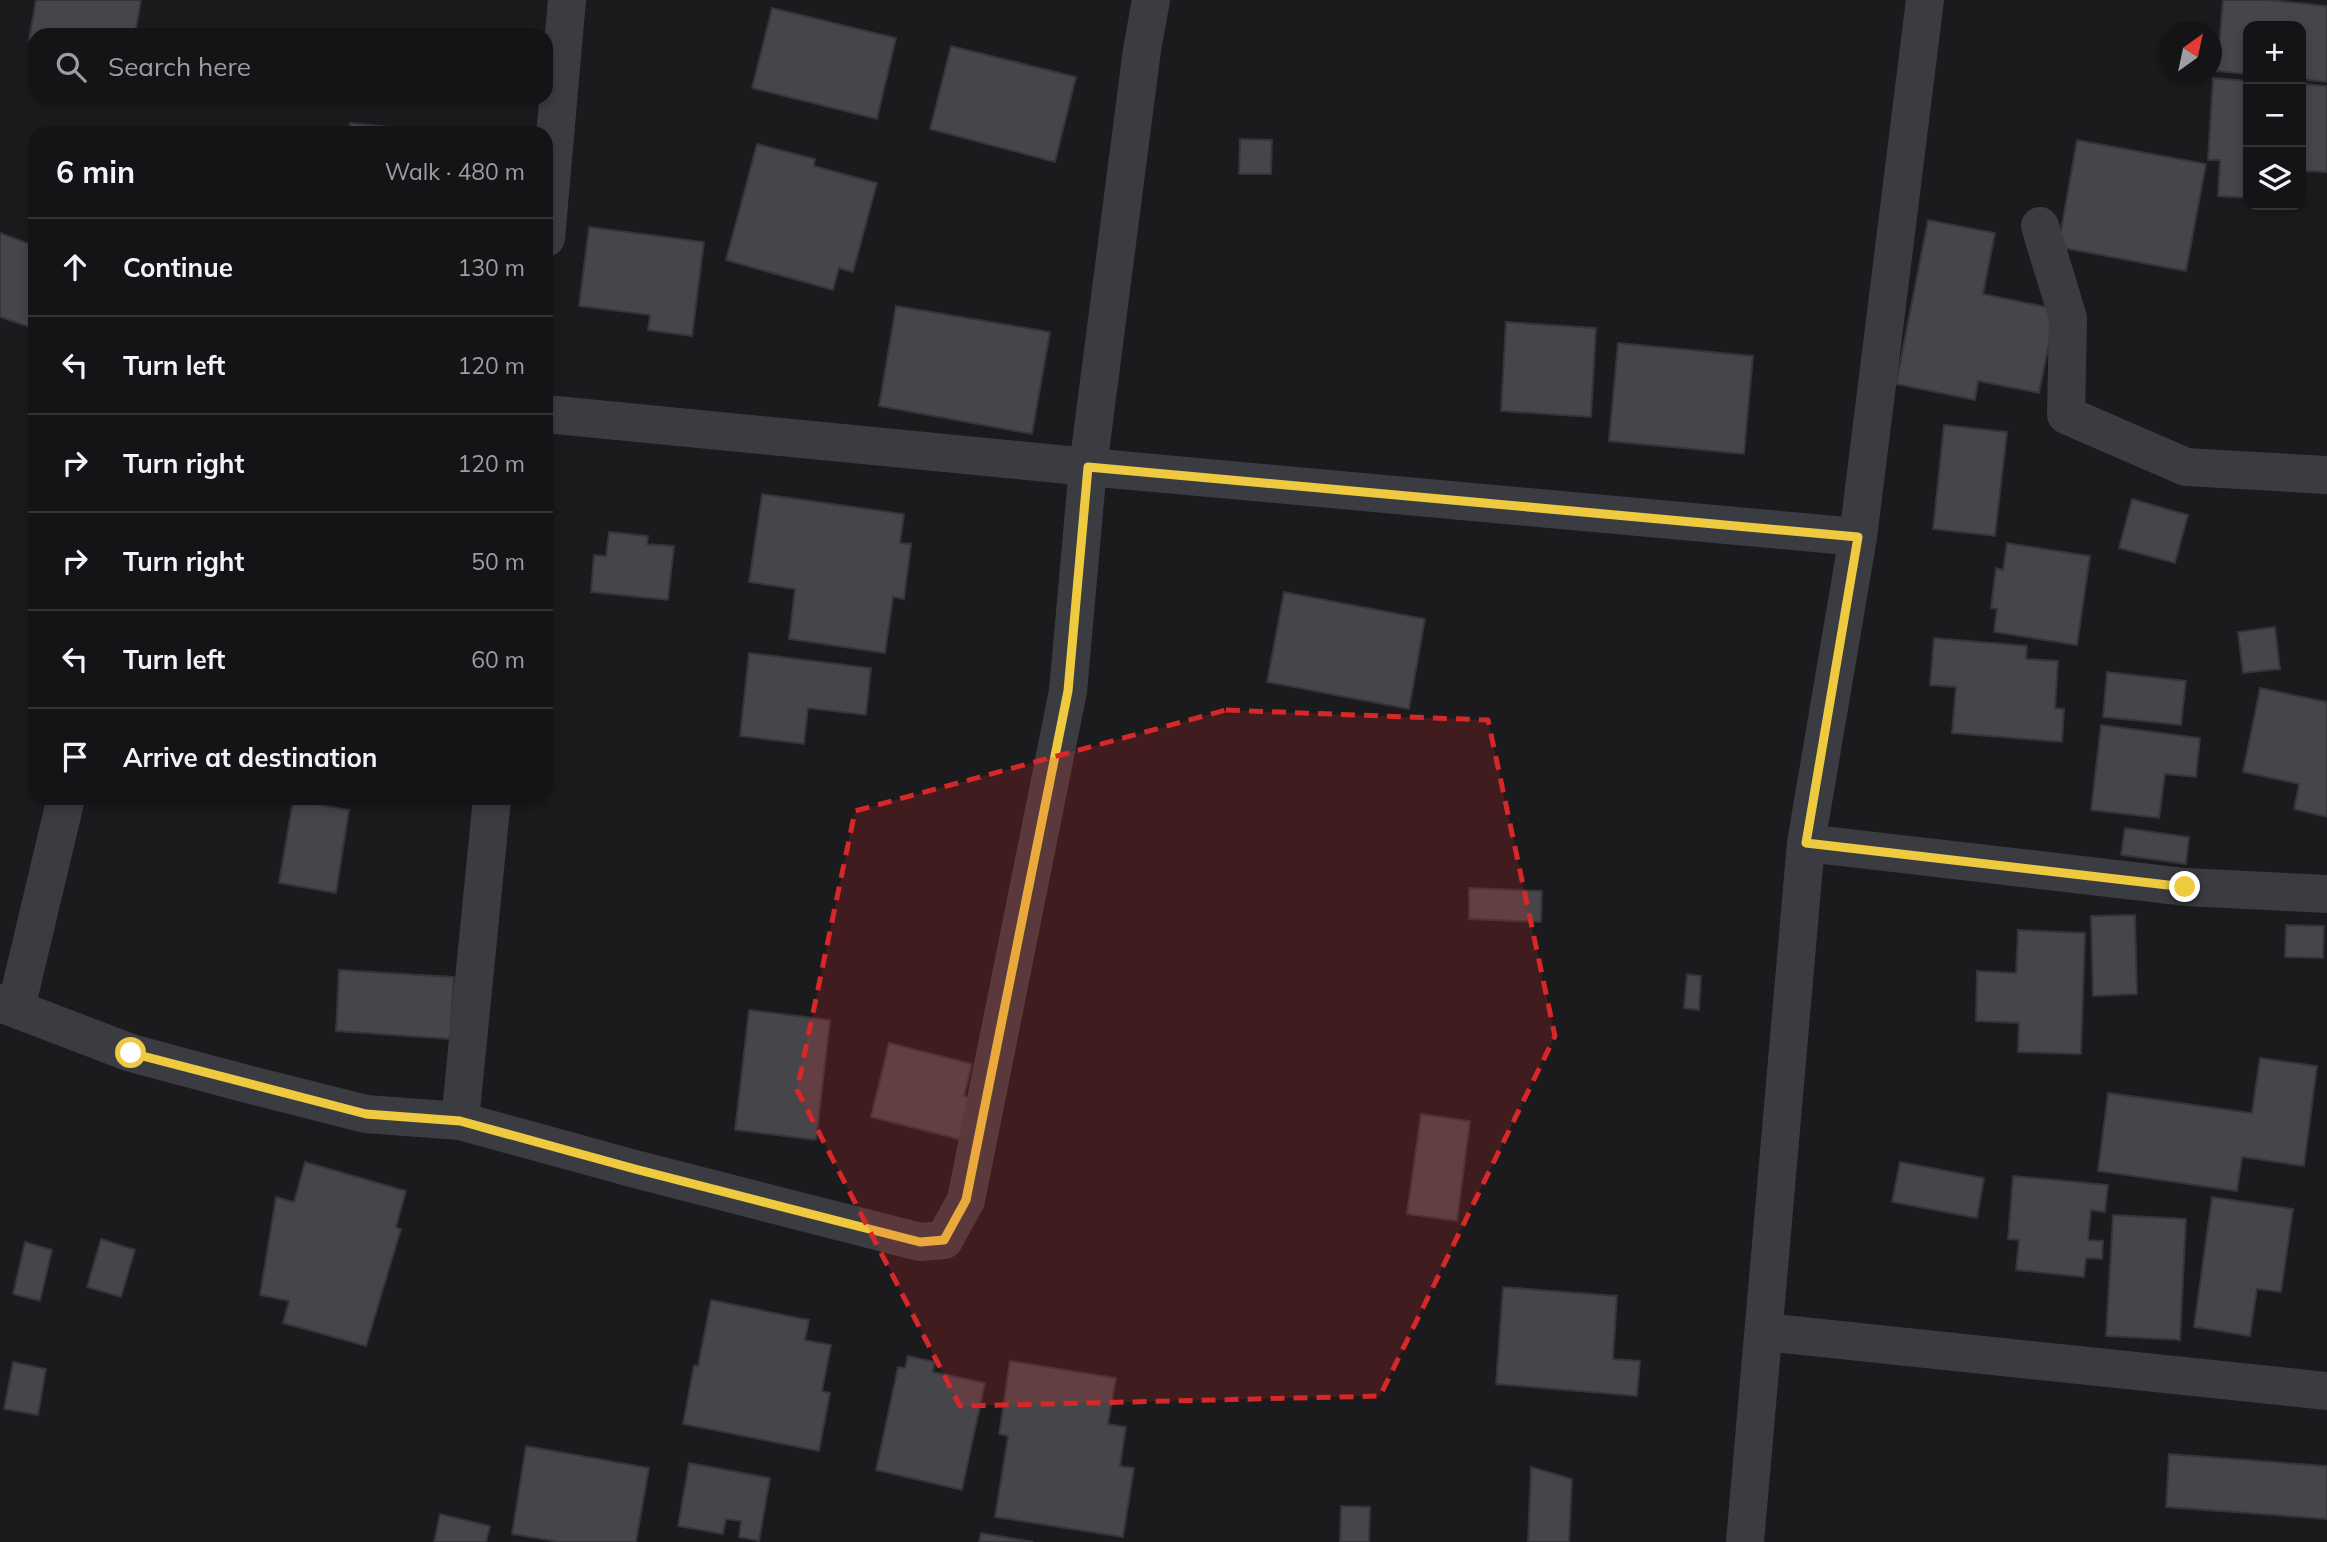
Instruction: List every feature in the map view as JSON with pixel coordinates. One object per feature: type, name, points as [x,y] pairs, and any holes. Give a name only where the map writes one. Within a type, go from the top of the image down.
[{"type":"street","points":[[553,159],[567,0]]},
{"type":"street","points":[[64,805],[8,1006],[131,1053],[300,1098],[366,1114],[460,1121],[920,1242],[944,1240],[966,1200],[1068,691],[1088,467],[1142,50],[1151,0]]},
{"type":"street","points":[[1745,1542],[1806,843],[1858,537],[1925,0]]},
{"type":"street","points":[[2040,226],[2068,318],[2066,415],[2186,467],[2327,475]]},
{"type":"street","points":[[553,415],[1088,467],[1858,537]]},
{"type":"street","points":[[460,1121],[491,805]]},
{"type":"street","points":[[1806,843],[2185,887],[2327,894]]},
{"type":"street","points":[[1764,1332],[2327,1391]]},
{"type":"highlighted area","points":[[1226,710],[1488,720],[1555,1036],[1380,1396],[960,1406],[797,1090],[855,811]]},
{"type":"building","points":[[36,0],[141,0],[136,28],[31,28]]},
{"type":"building","points":[[2223,0],[2269,0],[2327,6],[2327,82],[2306,80],[2306,21],[2243,21],[2243,74],[2222,71]]},
{"type":"building","points":[[772,8],[896,38],[877,119],[752,88]]},
{"type":"building","points":[[951,46],[1076,77],[1055,162],[930,129]]},
{"type":"building","points":[[2222,79],[2243,81],[2243,198],[2218,196],[2220,160],[2208,160],[2213,84],[2222,84]]},
{"type":"building","points":[[2306,84],[2327,86],[2327,172],[2306,171]]},
{"type":"building","points":[[350,123],[380,126],[350,126]]},
{"type":"building","points":[[1240,139],[1272,140],[1271,174],[1239,174]]},
{"type":"building","points":[[2077,140],[2206,164],[2186,271],[2058,247]]},
{"type":"building","points":[[757,144],[815,159],[814,166],[877,183],[853,272],[839,268],[833,290],[726,260]]},
{"type":"building","points":[[1928,220],[1995,233],[1983,294],[2056,309],[2039,393],[1978,381],[1975,400],[1896,384]]},
{"type":"building","points":[[589,227],[704,242],[692,336],[648,330],[650,315],[579,306]]},
{"type":"building","points":[[0,233],[28,243],[28,327],[0,317]]},
{"type":"building","points":[[896,306],[1050,332],[1032,434],[879,406]]},
{"type":"building","points":[[1506,322],[1596,328],[1591,417],[1501,411]]},
{"type":"building","points":[[1618,343],[1753,356],[1744,454],[1609,441]]},
{"type":"building","points":[[1944,425],[2007,432],[1995,536],[1933,529]]},
{"type":"building","points":[[762,494],[904,514],[900,543],[911,544],[904,599],[893,597],[885,653],[789,639],[795,589],[749,582]]},
{"type":"building","points":[[2132,499],[2188,515],[2175,563],[2119,548]]},
{"type":"building","points":[[609,532],[648,536],[647,544],[674,546],[668,600],[591,592],[594,555],[606,556]]},
{"type":"building","points":[[2007,543],[2090,556],[2077,645],[1994,632],[1997,609],[1991,608],[1996,568],[2003,570]]},
{"type":"building","points":[[1284,592],[1425,619],[1409,709],[1267,682]]},
{"type":"building","points":[[2275,627],[2280,669],[2243,673],[2238,632]]},
{"type":"building","points":[[1934,638],[2027,646],[2026,659],[2058,661],[2055,708],[2064,709],[2062,742],[1952,733],[1956,687],[1930,685]]},
{"type":"building","points":[[749,653],[871,668],[866,715],[808,708],[804,744],[740,736]]},
{"type":"building","points":[[2107,672],[2186,681],[2181,725],[2103,717]]},
{"type":"building","points":[[2260,688],[2327,702],[2327,817],[2294,809],[2299,784],[2243,772]]},
{"type":"building","points":[[2101,725],[2200,738],[2196,777],[2165,774],[2159,818],[2091,810]]},
{"type":"building","points":[[292,805],[321,805],[349,810],[336,893],[279,883]]},
{"type":"building","points":[[2125,828],[2189,837],[2186,864],[2121,855]]},
{"type":"building","points":[[1469,888],[1542,891],[1541,922],[1469,919]]},
{"type":"building","points":[[2135,915],[2137,994],[2093,996],[2091,916]]},
{"type":"building","points":[[2286,925],[2324,926],[2323,958],[2285,957]]},
{"type":"building","points":[[2018,930],[2085,933],[2081,1054],[2018,1052],[2019,1023],[1976,1021],[1977,971],[2016,973]]},
{"type":"building","points":[[339,970],[454,977],[450,1039],[336,1031]]},
{"type":"building","points":[[1687,974],[1701,976],[1699,1010],[1684,1008]]},
{"type":"building","points":[[749,1010],[830,1020],[816,1140],[735,1130]]},
{"type":"building","points":[[889,1043],[972,1064],[964,1096],[972,1098],[962,1140],[871,1117]]},
{"type":"building","points":[[2260,1058],[2317,1066],[2304,1166],[2242,1157],[2237,1191],[2098,1171],[2108,1093],[2252,1113]]},
{"type":"building","points":[[1421,1114],[1470,1121],[1457,1221],[1407,1214]]},
{"type":"building","points":[[305,1162],[406,1191],[396,1227],[401,1229],[366,1346],[283,1323],[289,1301],[260,1295],[276,1197],[294,1202]]},
{"type":"building","points":[[1900,1162],[1984,1178],[1977,1218],[1892,1202]]},
{"type":"building","points":[[2013,1176],[2108,1185],[2105,1212],[2091,1210],[2088,1240],[2103,1241],[2102,1259],[2086,1258],[2084,1277],[2016,1270],[2019,1240],[2008,1239]]},
{"type":"building","points":[[2212,1197],[2293,1209],[2281,1292],[2257,1289],[2250,1336],[2194,1327]]},
{"type":"building","points":[[2113,1215],[2186,1219],[2180,1340],[2106,1336]]},
{"type":"building","points":[[101,1239],[135,1250],[121,1297],[87,1287]]},
{"type":"building","points":[[25,1242],[52,1250],[40,1301],[13,1294]]},
{"type":"building","points":[[1503,1287],[1617,1296],[1613,1359],[1640,1361],[1637,1396],[1496,1384]]},
{"type":"building","points":[[711,1300],[809,1320],[805,1340],[831,1345],[822,1391],[830,1393],[819,1451],[683,1424],[694,1365],[698,1366]]},
{"type":"building","points":[[908,1356],[935,1362],[933,1372],[985,1383],[962,1490],[876,1470],[898,1367],[905,1368]]},
{"type":"building","points":[[1010,1361],[1116,1378],[1108,1424],[1126,1427],[1120,1466],[1134,1468],[1123,1537],[995,1517],[1008,1436],[999,1434]]},
{"type":"building","points":[[13,1362],[46,1369],[38,1415],[4,1409]]},
{"type":"building","points":[[526,1446],[649,1468],[636,1542],[560,1542],[512,1534]]},
{"type":"building","points":[[2169,1454],[2327,1466],[2327,1519],[2166,1507]]},
{"type":"building","points":[[689,1463],[770,1478],[759,1541],[739,1537],[741,1521],[726,1519],[723,1534],[678,1526]]},
{"type":"building","points":[[1531,1467],[1572,1479],[1569,1542],[1528,1542]]},
{"type":"building","points":[[1341,1506],[1370,1507],[1369,1542],[1340,1542]]},
{"type":"building","points":[[440,1514],[490,1526],[486,1542],[434,1542]]},
{"type":"building","points":[[981,1533],[1034,1542],[979,1542]]},
{"type":"route","points":[[131,1053],[366,1114],[460,1121],[920,1242],[944,1240],[966,1200],[1068,691],[1088,467],[1858,537],[1806,843],[2185,887]]}]
